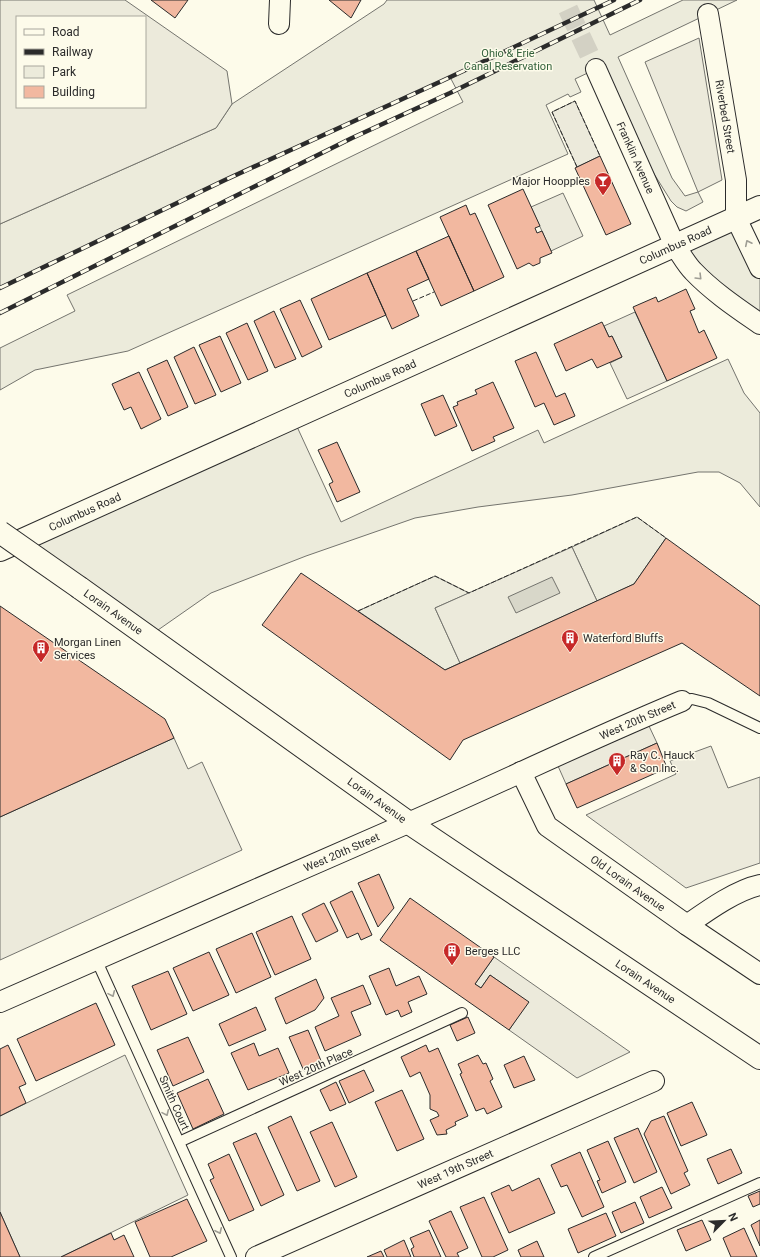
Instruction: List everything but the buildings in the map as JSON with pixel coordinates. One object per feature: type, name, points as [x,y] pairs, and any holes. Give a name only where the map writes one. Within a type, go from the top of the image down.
[{"type":"main road","name":"Columbus Road","points":[[0,550],[760,207]]},
{"type":"main road","name":"Lorain Avenue","points":[[0,532],[409,823],[760,1058]]},
{"type":"street","points":[[279,24],[280,0]]},
{"type":"street","name":"Riverbed Street","points":[[708,14],[736,180],[736,218]]},
{"type":"street","name":"Franklin Avenue","points":[[596,69],[675,246],[692,270],[705,282],[760,324]]},
{"type":"street","points":[[736,218],[760,268]]},
{"type":"street","name":"West 20th Street","points":[[0,1002],[409,823],[682,701]]},
{"type":"street","name":"Old Lorain Avenue","points":[[521,772],[547,826],[687,925],[760,974]]},
{"type":"street","points":[[687,925],[703,913],[730,897],[760,885]]},
{"type":"street","name":"West 19th Street","points":[[256,1257],[654,1081]]},
{"type":"lane","points":[[682,701],[692,699],[708,703],[760,728]]},
{"type":"lane","name":"Smith Court","points":[[96,959],[231,1257]]},
{"type":"lane","name":"West 20th Place","points":[[179,1142],[462,1013]]},
{"type":"lane","points":[[594,1257],[760,1183]]},
{"type":"green space","name":"Ohio & Erie Canal Reservation","points":[[387,0],[594,0],[610,35],[683,0],[737,0],[618,57],[672,178],[685,196],[698,192],[703,202],[686,211],[677,207],[671,201],[651,169],[596,69],[575,79],[581,92],[570,97],[568,94],[546,105],[568,154],[128,351],[35,370],[0,390],[0,348],[75,311],[67,295],[463,102],[450,77],[225,180],[0,288],[0,224],[216,128],[232,104],[384,4]]},
{"type":"green space","points":[[736,218],[760,268],[760,321],[675,246]]},
{"type":"green space","points":[[728,359],[744,393],[760,413],[760,507],[740,483],[719,472],[698,472],[572,495],[478,507],[415,518],[306,556],[211,593],[148,637],[17,542],[293,418],[341,522],[538,430],[544,443]]},
{"type":"green space","points":[[637,517],[666,538],[634,584],[597,601],[572,547]]},
{"type":"green space","points":[[435,576],[469,593],[435,608],[460,663],[445,670],[358,611]]},
{"type":"shaded area","points":[[0,0],[125,0],[227,71],[232,104],[216,128],[0,224]]},
{"type":"shaded area","points":[[699,38],[722,180],[698,192],[645,62]]},
{"type":"shaded area","points":[[575,101],[600,156],[577,167],[552,112]]},
{"type":"shaded area","points":[[563,193],[583,236],[551,251],[531,207]]},
{"type":"shaded area","points":[[635,312],[667,381],[627,399],[610,363],[622,357],[612,336],[609,337],[604,326]]},
{"type":"shaded area","points":[[572,547],[597,601],[460,663],[435,608]]},
{"type":"shaded area","points":[[552,577],[560,593],[516,613],[508,597]]},
{"type":"shaded area","points":[[649,726],[657,743],[566,784],[558,766]]},
{"type":"shaded area","points":[[174,738],[188,769],[202,762],[242,850],[0,960],[0,817]]},
{"type":"shaded area","points":[[711,746],[728,788],[760,777],[760,863],[686,888],[586,815],[676,774],[670,761]]},
{"type":"shaded area","points":[[494,957],[630,1052],[577,1078],[509,1030],[528,1002],[490,975],[481,988],[475,984]]},
{"type":"shaded area","points":[[125,1055],[188,1195],[61,1257],[20,1257],[0,1212],[0,1116]]},
{"type":"tunnel","points":[[568,9],[596,69]]},
{"type":"railway","points":[[0,288],[225,180],[444,80],[614,0]]},
{"type":"railway","points":[[0,313],[352,138],[450,93],[640,0]]},
{"type":"fence","points":[[577,167],[552,112],[575,101],[600,156]]},
{"type":"fence","points":[[413,301],[434,292]]},
{"type":"fence","points":[[358,611],[435,576],[469,593],[637,517],[666,538]]},
{"type":"place","name":"Major Hoopples","points":[[603,196]]},
{"type":"place","name":"Waterford Bluffs","points":[[570,653]]},
{"type":"place","name":"Morgan Linen Services","points":[[41,663]]},
{"type":"place","name":"Ray C. Hauck & Son Inc.","points":[[617,776]]},
{"type":"place","name":"Berges LLC","points":[[452,966]]}]
